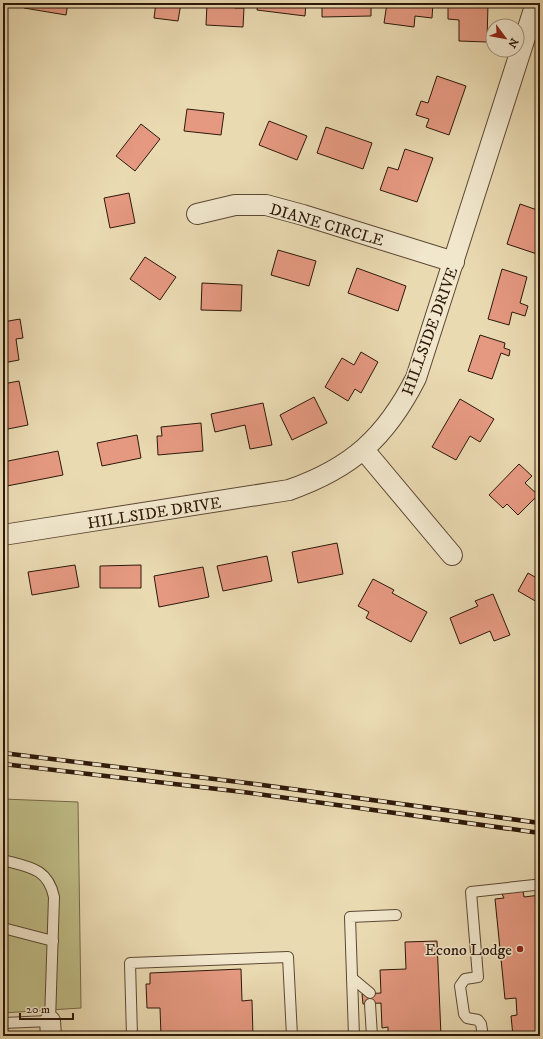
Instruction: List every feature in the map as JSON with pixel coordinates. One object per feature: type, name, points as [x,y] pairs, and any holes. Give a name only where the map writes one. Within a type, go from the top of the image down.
[{"type":"street","name":"HILLSIDE DRIVE","points":[[3,535],[289,490],[312,482],[336,470],[364,450],[387,427],[403,405],[416,378],[536,3]]},
{"type":"street","name":"DIANE CIRCLE","points":[[197,214],[235,205],[266,205],[303,214],[454,262]]},
{"type":"street","points":[[364,450],[452,555]]},
{"type":"lane","points":[[3,860],[32,868],[44,875],[52,884],[54,897],[51,1028],[3,1023]]},
{"type":"lane","points":[[482,1036],[481,1024],[478,1020],[467,1018],[464,1014],[460,986],[465,979],[478,977],[470,892],[534,885],[540,886]]},
{"type":"lane","points":[[354,1036],[350,917],[396,916]]},
{"type":"lane","points":[[3,928],[53,941]]},
{"type":"lane","points":[[132,1036],[130,963],[288,957],[292,1036]]},
{"type":"lane","points":[[352,978],[370,998],[372,1036]]},
{"type":"shaded area","points":[[3,799],[78,802],[81,1008],[3,1013]]},
{"type":"building","points":[[24,3],[68,3],[66,15],[24,8]]},
{"type":"building","points":[[87,3],[126,3],[126,7],[87,6]]},
{"type":"building","points":[[156,3],[181,3],[178,21],[154,18]]},
{"type":"building","points":[[207,3],[235,3],[235,8],[244,8],[243,27],[206,25]]},
{"type":"building","points":[[258,3],[306,3],[305,16],[257,10]]},
{"type":"building","points":[[322,3],[371,3],[371,16],[322,17]]},
{"type":"building","points":[[387,3],[433,3],[432,18],[415,16],[414,27],[384,23]]},
{"type":"building","points":[[448,3],[488,3],[488,18],[485,18],[485,42],[459,41],[459,20],[448,19]]},
{"type":"building","points":[[437,76],[466,86],[449,135],[426,127],[429,119],[416,115],[421,101],[428,103]]},
{"type":"building","points":[[187,109],[224,113],[221,135],[184,131]]},
{"type":"building","points":[[269,121],[307,136],[297,160],[259,145]]},
{"type":"building","points":[[141,124],[160,139],[135,171],[116,156]]},
{"type":"building","points":[[326,127],[372,143],[363,169],[317,153]]},
{"type":"building","points":[[405,149],[433,158],[417,202],[380,190],[388,167],[398,170]]},
{"type":"building","points":[[540,166],[540,177],[537,176]]},
{"type":"building","points":[[129,193],[135,223],[110,228],[104,198]]},
{"type":"building","points":[[520,204],[540,211],[540,255],[507,244]]},
{"type":"building","points":[[278,250],[316,261],[309,286],[271,275]]},
{"type":"building","points":[[145,257],[176,277],[160,300],[130,279]]},
{"type":"building","points":[[357,268],[406,286],[398,311],[348,293]]},
{"type":"building","points":[[502,269],[527,277],[520,303],[528,306],[525,316],[512,312],[509,325],[488,319]]},
{"type":"building","points":[[202,283],[242,285],[241,311],[201,310]]},
{"type":"building","points":[[20,319],[23,338],[16,339],[19,360],[3,363],[3,322]]},
{"type":"building","points":[[480,335],[505,343],[504,348],[510,350],[509,356],[501,353],[492,379],[468,371]]},
{"type":"building","points":[[361,352],[378,362],[361,393],[355,389],[348,401],[325,387],[342,358],[354,365]]},
{"type":"building","points":[[19,381],[28,425],[3,430],[3,384]]},
{"type":"building","points":[[314,397],[327,423],[292,440],[280,415]]},
{"type":"building","points":[[460,399],[494,419],[480,442],[470,436],[456,460],[432,447]]},
{"type":"building","points":[[263,403],[272,445],[250,449],[245,425],[215,432],[211,414]]},
{"type":"building","points":[[201,423],[203,451],[158,455],[157,436],[162,436],[161,427]]},
{"type":"building","points":[[137,435],[141,458],[102,466],[97,443]]},
{"type":"building","points":[[58,451],[63,475],[7,486],[3,462]]},
{"type":"building","points":[[519,464],[532,476],[525,483],[538,495],[518,515],[507,504],[503,508],[489,495]]},
{"type":"building","points":[[337,543],[343,574],[298,583],[292,552]]},
{"type":"building","points":[[267,556],[272,581],[223,591],[217,566]]},
{"type":"building","points":[[75,565],[79,587],[32,595],[28,572]]},
{"type":"building","points":[[141,565],[141,588],[100,588],[100,566]]},
{"type":"building","points":[[203,567],[209,597],[159,607],[154,576]]},
{"type":"building","points":[[528,573],[540,580],[540,596],[537,602],[518,591]]},
{"type":"building","points":[[373,579],[394,590],[392,593],[427,612],[411,642],[366,618],[369,612],[358,606]]},
{"type":"building","points":[[493,594],[510,635],[494,641],[490,631],[460,644],[450,618],[478,606],[475,601]]},
{"type":"building","name":"Econo Lodge","points":[[523,891],[524,897],[540,895],[540,1036],[513,1036],[511,1016],[517,1015],[516,998],[505,999],[495,899],[504,898],[502,894]]},
{"type":"building","points":[[437,941],[441,1036],[396,1036],[396,1033],[388,1034],[388,1027],[382,1028],[381,1003],[363,1004],[362,994],[381,993],[380,970],[406,969],[405,942]]},
{"type":"building","points":[[241,969],[242,1001],[252,1000],[253,1036],[161,1036],[160,1008],[147,1008],[146,984],[150,984],[150,973]]},
{"type":"railway","points":[[3,753],[255,784],[540,823]]},
{"type":"railway","points":[[3,764],[243,792],[540,833]]},
{"type":"place","name":"Econo Lodge","points":[[520,949]]}]
